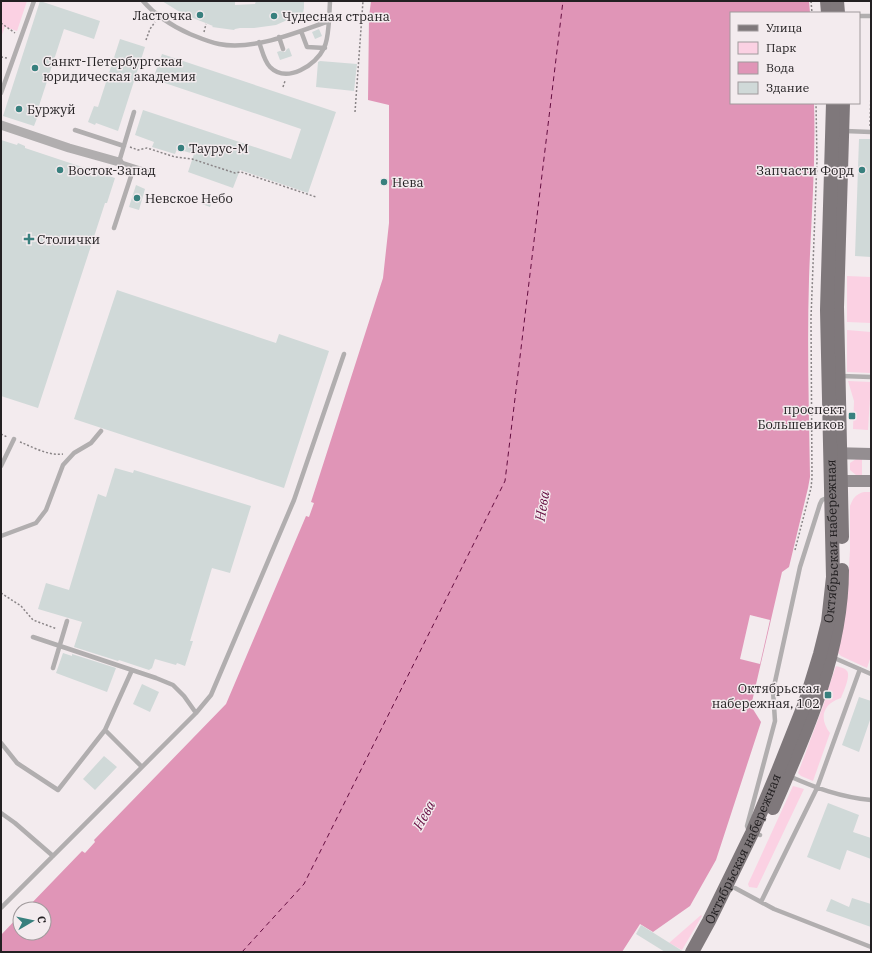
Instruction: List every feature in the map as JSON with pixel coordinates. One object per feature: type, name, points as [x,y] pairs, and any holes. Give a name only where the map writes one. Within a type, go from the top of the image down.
[{"type":"main road","points":[[827,1],[828,12]]},
{"type":"main road","points":[[837,1],[838,12]]},
{"type":"main road","name":"Октябрьская набережная","points":[[692,952],[787,775],[820,690],[830,657],[841,600],[842,553],[836,481],[827,310],[833,104]]},
{"type":"main road","name":"Октябрьская набережная","points":[[835,453],[839,376],[837,307],[843,104]]},
{"type":"main road","points":[[835,453],[871,454]]},
{"type":"main road","points":[[836,481],[871,481]]},
{"type":"main road","name":"Октябрьская набережная","points":[[703,952],[735,888],[805,703],[820,654],[828,622],[833,577],[831,497],[836,481]]},
{"type":"street","points":[[1,125],[69,148],[119,162]]},
{"type":"lane","points":[[1,93],[34,1]]},
{"type":"lane","points":[[143,1],[159,17],[183,31],[220,44],[233,45],[279,38],[329,21]]},
{"type":"lane","points":[[259,42],[265,59],[270,67],[277,72],[288,74],[305,68],[320,55],[325,48],[330,1]]},
{"type":"lane","points":[[860,16],[871,16]]},
{"type":"lane","points":[[300,31],[307,47],[325,48]]},
{"type":"lane","points":[[279,38],[283,49]]},
{"type":"lane","points":[[134,112],[119,162],[153,173]]},
{"type":"lane","points":[[75,130],[124,146]]},
{"type":"lane","points":[[843,131],[870,132]]},
{"type":"lane","points":[[114,228],[134,167]]},
{"type":"lane","points":[[1,908],[196,713],[211,695],[294,500],[344,354]]},
{"type":"lane","points":[[839,376],[871,377]]},
{"type":"lane","points":[[1,536],[36,523],[46,510],[63,465],[74,453],[91,443],[101,431]]},
{"type":"lane","points":[[1,466],[14,439]]},
{"type":"lane","points":[[756,834],[749,830],[747,826],[775,721],[773,691],[800,567],[820,504],[825,498],[831,497]]},
{"type":"lane","points":[[53,668],[67,621]]},
{"type":"lane","points":[[33,637],[173,685],[184,696],[196,713]]},
{"type":"lane","points":[[830,657],[871,674]]},
{"type":"lane","points":[[761,902],[816,788],[860,669]]},
{"type":"lane","points":[[1,743],[17,763],[58,790],[105,730],[132,670]]},
{"type":"lane","points":[[105,730],[142,767]]},
{"type":"lane","points":[[787,775],[816,788],[849,798],[871,800]]},
{"type":"lane","points":[[1,813],[15,823],[53,856]]},
{"type":"lane","points":[[735,888],[774,909],[871,947]]},
{"type":"path","points":[[355,112],[363,1]]},
{"type":"path","points":[[811,1],[812,12]]},
{"type":"path","points":[[146,40],[150,28],[159,17]]},
{"type":"path","points":[[1,23],[21,37]]},
{"type":"path","points":[[870,132],[871,90]]},
{"type":"path","points":[[795,550],[811,488],[812,478],[811,318],[816,160],[816,104]]},
{"type":"path","points":[[124,146],[138,150],[148,148],[174,157],[192,159],[234,173],[241,172],[316,197]]},
{"type":"path","points":[[1,434],[57,455],[74,453]]},
{"type":"path","points":[[1,593],[21,606],[33,620],[64,632]]},
{"type":"green space","points":[[1,1],[27,1],[17,31],[5,27],[1,37]]},
{"type":"green space","points":[[847,276],[871,277],[871,323],[847,322]]},
{"type":"green space","points":[[847,330],[871,332],[871,373],[847,372]]},
{"type":"green space","points":[[848,381],[871,382],[868,430],[853,429],[854,401]]},
{"type":"green space","points":[[856,459],[862,459],[862,475],[856,475],[850,470],[850,463]]},
{"type":"green space","points":[[864,492],[871,492],[871,656],[867,668],[841,656],[838,653],[847,599],[850,550],[850,506],[855,497]]},
{"type":"green space","points":[[836,666],[847,671],[848,677],[841,698],[830,704],[824,712],[824,722],[830,733],[813,781],[801,776],[798,773],[826,698],[829,699],[831,694],[827,692]]},
{"type":"green space","points":[[793,786],[804,789],[757,888],[749,887],[748,884]]},
{"type":"green space","points":[[701,915],[702,916],[682,950],[669,943]]},
{"type":"water","name":"Нева","points":[[371,1],[809,1],[810,12],[730,12],[730,104],[814,104],[814,169],[808,304],[810,477],[789,567],[782,572],[751,706],[761,722],[716,860],[690,906],[653,932],[640,924],[622,952],[1,952],[1,935],[12,923],[12,941],[52,941],[52,901],[34,901],[82,851],[85,853],[95,842],[94,840],[226,704],[306,516],[309,517],[314,503],[311,502],[383,278],[389,223],[389,105],[368,100],[369,17]]},
{"type":"pier","points":[[750,615],[770,620],[760,664],[740,659]]},
{"type":"building","name":"Санкт-Петербургская юридическая академия","points":[[40,1],[100,21],[94,39],[64,29],[37,112],[39,113],[34,126],[3,116]]},
{"type":"building","points":[[162,1],[235,1],[235,5],[255,4],[256,1],[304,1],[304,8],[303,13],[276,25],[240,28],[234,30],[212,27],[213,26],[183,14]]},
{"type":"building","points":[[319,29],[322,36],[315,39],[312,32]]},
{"type":"building","points":[[120,39],[145,47],[118,131],[96,123],[95,125],[88,122],[94,106],[98,107]]},
{"type":"building","points":[[289,48],[292,56],[280,60],[277,52],[285,52]]},
{"type":"building","points":[[162,54],[336,112],[308,193],[240,170],[233,188],[188,172],[194,154],[177,149],[175,154],[152,147],[154,142],[135,135],[143,110],[291,159],[301,129],[153,79]]},
{"type":"building","points":[[318,62],[357,64],[354,91],[316,87]]},
{"type":"building","points":[[859,139],[871,139],[871,257],[855,256]]},
{"type":"building","points":[[1,140],[17,145],[18,143],[25,146],[25,148],[115,178],[107,203],[105,203],[38,408],[1,396]]},
{"type":"building","name":"Невское Небо","points":[[136,185],[145,189],[139,210],[129,207]]},
{"type":"building","points":[[205,196],[213,199],[210,207],[202,204]]},
{"type":"building","points":[[117,290],[276,343],[279,334],[329,351],[284,488],[74,419]]},
{"type":"building","points":[[115,468],[133,473],[134,470],[251,506],[230,573],[212,568],[190,641],[193,641],[185,666],[155,659],[152,668],[149,670],[74,647],[82,622],[38,609],[46,583],[69,590],[98,494],[106,497]]},
{"type":"building","points":[[63,653],[72,656],[72,654],[116,668],[107,692],[56,673]]},
{"type":"building","points":[[142,684],[159,692],[150,712],[133,704]]},
{"type":"building","points":[[859,697],[871,701],[871,717],[859,752],[842,745]]},
{"type":"building","points":[[104,756],[117,767],[95,790],[83,779]]},
{"type":"building","points":[[828,803],[859,815],[853,832],[871,838],[871,859],[847,850],[840,870],[807,857]]},
{"type":"building","points":[[852,898],[871,904],[871,927],[826,911],[831,899],[849,907]]},
{"type":"building","points":[[641,925],[684,952],[665,952],[636,934]]},
{"type":"ferry route","points":[[242,952],[304,884],[505,481],[563,1]]},
{"type":"place","name":"Ласточка","points":[[200,15]]},
{"type":"place","name":"Чудесная страна","points":[[274,16]]},
{"type":"place","name":"Санкт-Петербургская юридическая академия","points":[[35,68]]},
{"type":"place","name":"Буржуй","points":[[19,109]]},
{"type":"place","name":"Таурус-М","points":[[181,148]]},
{"type":"place","name":"Восток-Запад","points":[[60,170]]},
{"type":"place","name":"Запчасти Форд","points":[[862,170]]},
{"type":"place","name":"Нева","points":[[384,182]]},
{"type":"place","name":"Невское Небо","points":[[137,198]]},
{"type":"place","name":"Столички","points":[[29,239]]},
{"type":"place","name":"проспект Большевиков","points":[[852,416]]},
{"type":"place","name":"Октябрьская набережная, 102","points":[[828,695]]}]
